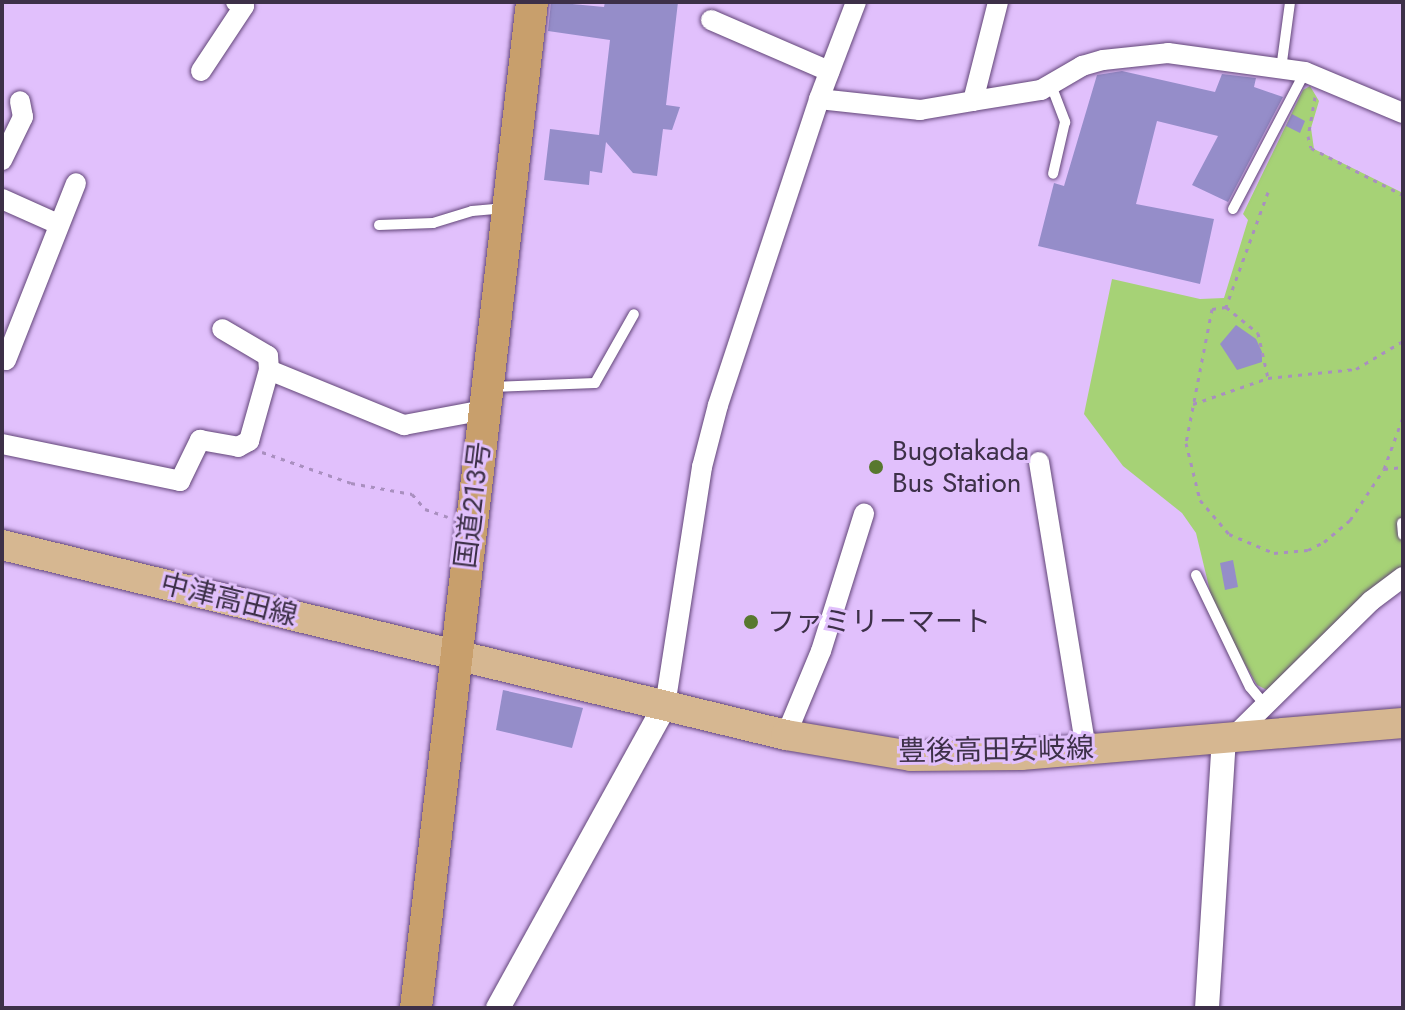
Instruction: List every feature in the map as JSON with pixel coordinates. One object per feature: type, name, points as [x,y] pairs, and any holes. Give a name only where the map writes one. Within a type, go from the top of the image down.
[{"type":"highway","name":"国道213号","points":[[416,1008],[532,2]]},
{"type":"main road","name":"中津高田線","points":[[2,545],[455,656]]},
{"type":"main road","name":"豊後高田安岐線","points":[[455,656],[786,735],[911,756],[1086,750],[1403,723]]},
{"type":"street","points":[[201,71],[244,6],[236,2]]},
{"type":"street","points":[[498,1008],[665,706],[702,467],[718,405],[819,99],[856,2]]},
{"type":"street","points":[[973,101],[998,2]]},
{"type":"street","points":[[711,20],[829,71]]},
{"type":"street","points":[[819,99],[920,110],[1051,85],[1082,66],[1103,60],[1168,53],[1305,72],[1403,113]]},
{"type":"street","points":[[2,160],[23,117],[20,101]]},
{"type":"street","points":[[2,358],[6,360],[76,183]]},
{"type":"street","points":[[2,199],[58,224]]},
{"type":"street","points":[[2,444],[173,483],[180,481],[200,440],[244,446],[269,370],[268,356],[222,329]]},
{"type":"street","points":[[269,370],[404,425],[485,399]]},
{"type":"street","points":[[1039,462],[1086,750]]},
{"type":"street","points":[[786,735],[821,651],[864,514]]},
{"type":"street","points":[[1207,1008],[1228,738],[1371,601],[1403,577]]},
{"type":"lane","points":[[1281,69],[1290,2]]},
{"type":"lane","points":[[1233,209],[1305,72]]},
{"type":"lane","points":[[1051,85],[1065,122],[1053,174]]},
{"type":"lane","points":[[379,225],[433,223],[472,211],[508,208]]},
{"type":"lane","points":[[485,399],[595,383],[634,314]]},
{"type":"lane","points":[[1402,523],[1403,535]]},
{"type":"lane","points":[[1196,575],[1243,673],[1265,705]]},
{"type":"path","points":[[1308,93],[1316,99],[1308,136],[1317,154],[1403,195]]},
{"type":"path","points":[[1226,307],[1268,192]]},
{"type":"path","points":[[1268,378],[1258,333],[1226,307],[1212,309],[1186,443],[1196,491],[1217,523],[1258,549],[1291,553],[1324,542],[1350,520],[1384,469],[1403,417]]},
{"type":"path","points":[[1193,404],[1268,378],[1356,369],[1403,341]]},
{"type":"path","points":[[244,446],[351,483],[412,494],[425,509],[454,523]]},
{"type":"path","points":[[1384,469],[1403,467]]},
{"type":"green space","points":[[1310,86],[1319,101],[1311,128],[1314,149],[1403,193],[1403,571],[1269,691],[1257,685],[1215,612],[1196,533],[1182,513],[1123,466],[1084,414],[1112,279],[1200,299],[1224,298],[1248,220],[1243,214],[1303,90]]},
{"type":"building","points":[[551,2],[604,7],[605,2],[678,2],[666,105],[680,107],[672,130],[663,129],[657,176],[633,173],[606,142],[602,173],[590,171],[589,185],[544,180],[550,129],[599,135],[610,40],[548,31]]},
{"type":"building","points":[[1122,71],[1215,92],[1222,74],[1256,78],[1254,87],[1283,97],[1228,202],[1192,185],[1218,136],[1157,121],[1136,204],[1214,219],[1200,284],[1038,246],[1054,183],[1064,186],[1097,75]]},
{"type":"building","points":[[1292,114],[1305,121],[1300,133],[1286,126]]},
{"type":"building","points":[[1236,325],[1256,339],[1262,352],[1262,362],[1237,370],[1220,344]]},
{"type":"building","points":[[1233,560],[1238,587],[1225,590],[1220,563]]},
{"type":"building","points":[[503,690],[583,708],[572,748],[496,730]]},
{"type":"place","name":"Bugotakada Bus Station","points":[[876,467]]},
{"type":"place","name":"ファミリーマート","points":[[751,622]]}]
